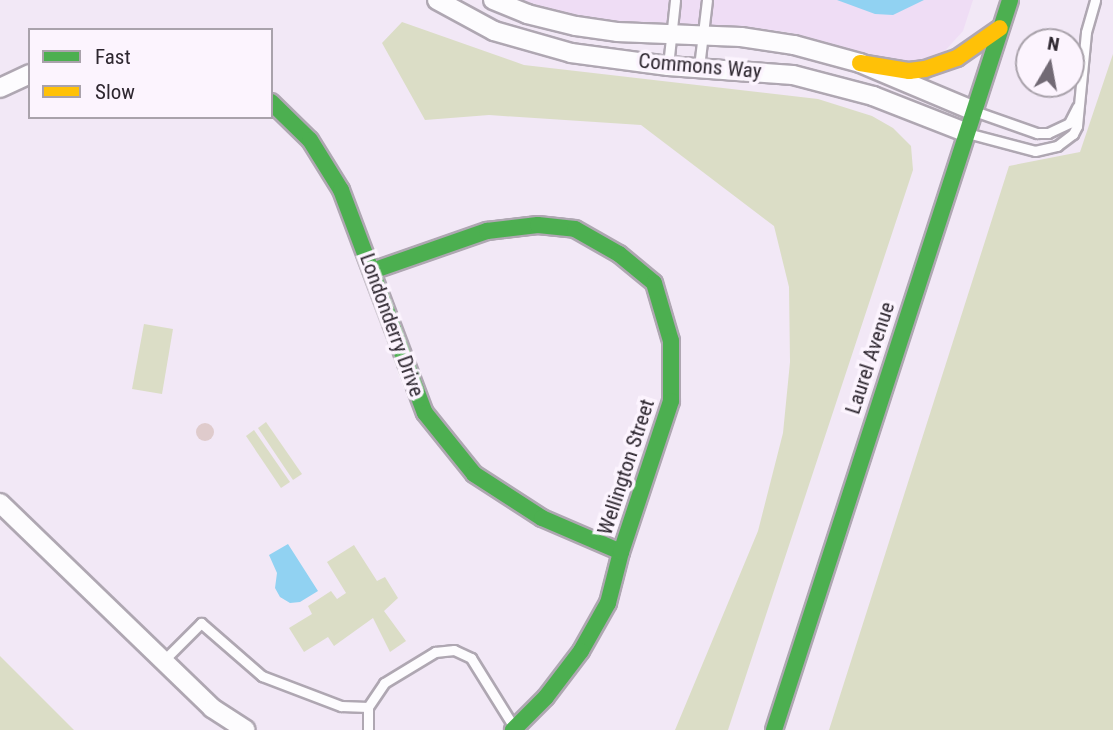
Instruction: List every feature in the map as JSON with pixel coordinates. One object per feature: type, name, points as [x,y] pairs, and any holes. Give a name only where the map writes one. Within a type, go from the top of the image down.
[{"type":"street","name":"Commons Way","points":[[437,0],[494,31],[530,43],[571,53],[668,66],[767,72],[817,80],[873,96],[965,132]]},
{"type":"street","name":"Commons Way","points":[[493,0],[527,14],[576,26],[781,43],[860,63],[972,110]]},
{"type":"street","name":"Laurel Avenue","points":[[774,730],[972,110],[1010,0]]},
{"type":"street","points":[[860,63],[909,71],[925,69],[957,58],[1000,28]]},
{"type":"street","points":[[0,88],[28,75]]},
{"type":"street","name":"Londonderry Drive","points":[[273,104],[310,140],[341,190],[397,345],[425,413],[474,474],[542,519],[621,552]]},
{"type":"street","name":"Wellington Street","points":[[372,271],[487,231],[538,225],[575,229],[619,254],[654,283],[671,341],[671,401],[621,552]]},
{"type":"street","points":[[0,503],[212,708],[246,730]]},
{"type":"street","points":[[514,730],[581,651],[608,603],[621,552]]},
{"type":"lane","points":[[668,66],[675,0]]},
{"type":"lane","points":[[699,67],[707,0]]},
{"type":"lane","points":[[965,132],[1024,150],[1046,150],[1073,134],[1086,32],[1095,0]]},
{"type":"lane","points":[[972,110],[1030,131],[1048,133],[1069,123],[1078,105]]},
{"type":"lane","points":[[163,661],[201,623],[262,676],[341,706],[368,707]]},
{"type":"lane","points":[[368,730],[368,707],[384,683],[435,652],[454,650],[471,658],[514,730]]},
{"type":"shaded area","points":[[517,0],[973,0],[963,31],[943,53],[927,60],[899,62],[792,33],[744,26],[619,23],[575,17]]},
{"type":"green space","points":[[402,22],[524,65],[818,99],[872,116],[893,128],[911,146],[913,170],[728,730],[675,730],[758,531],[783,433],[790,362],[789,287],[774,226],[641,125],[489,115],[425,120],[382,43]]},
{"type":"green space","points":[[1113,54],[1113,730],[829,730],[1009,166],[1080,152]]},
{"type":"green space","points":[[144,324],[173,329],[162,394],[132,389]]},
{"type":"green space","points":[[266,422],[302,474],[293,480],[258,428]]},
{"type":"green space","points":[[254,430],[290,482],[281,488],[246,436]]},
{"type":"green space","points":[[354,545],[377,581],[385,577],[398,598],[384,611],[406,641],[390,652],[373,618],[334,646],[328,637],[304,652],[289,628],[312,614],[308,606],[331,591],[337,599],[346,593],[327,562]]},
{"type":"green space","points":[[0,656],[74,730],[0,730]]},
{"type":"water","points":[[837,0],[924,0],[893,15],[875,14]]},
{"type":"water","points":[[288,544],[318,591],[300,602],[290,603],[280,597],[275,588],[277,573],[269,555]]},
{"type":"building","points":[[205,423],[211,426],[214,432],[211,438],[205,441],[199,438],[196,432],[199,426]]},
{"type":"traffic: fast","points":[[774,730],[1010,0]]},
{"type":"traffic: fast","points":[[273,104],[310,140],[341,190],[425,413],[474,474],[542,518],[621,552],[608,603],[581,651],[546,697],[513,730]]},
{"type":"traffic: fast","points":[[372,271],[487,231],[538,225],[575,229],[619,254],[654,283],[671,341],[671,401],[621,552]]},
{"type":"traffic: slow","points":[[860,63],[909,71],[925,69],[957,58],[1000,28]]}]
